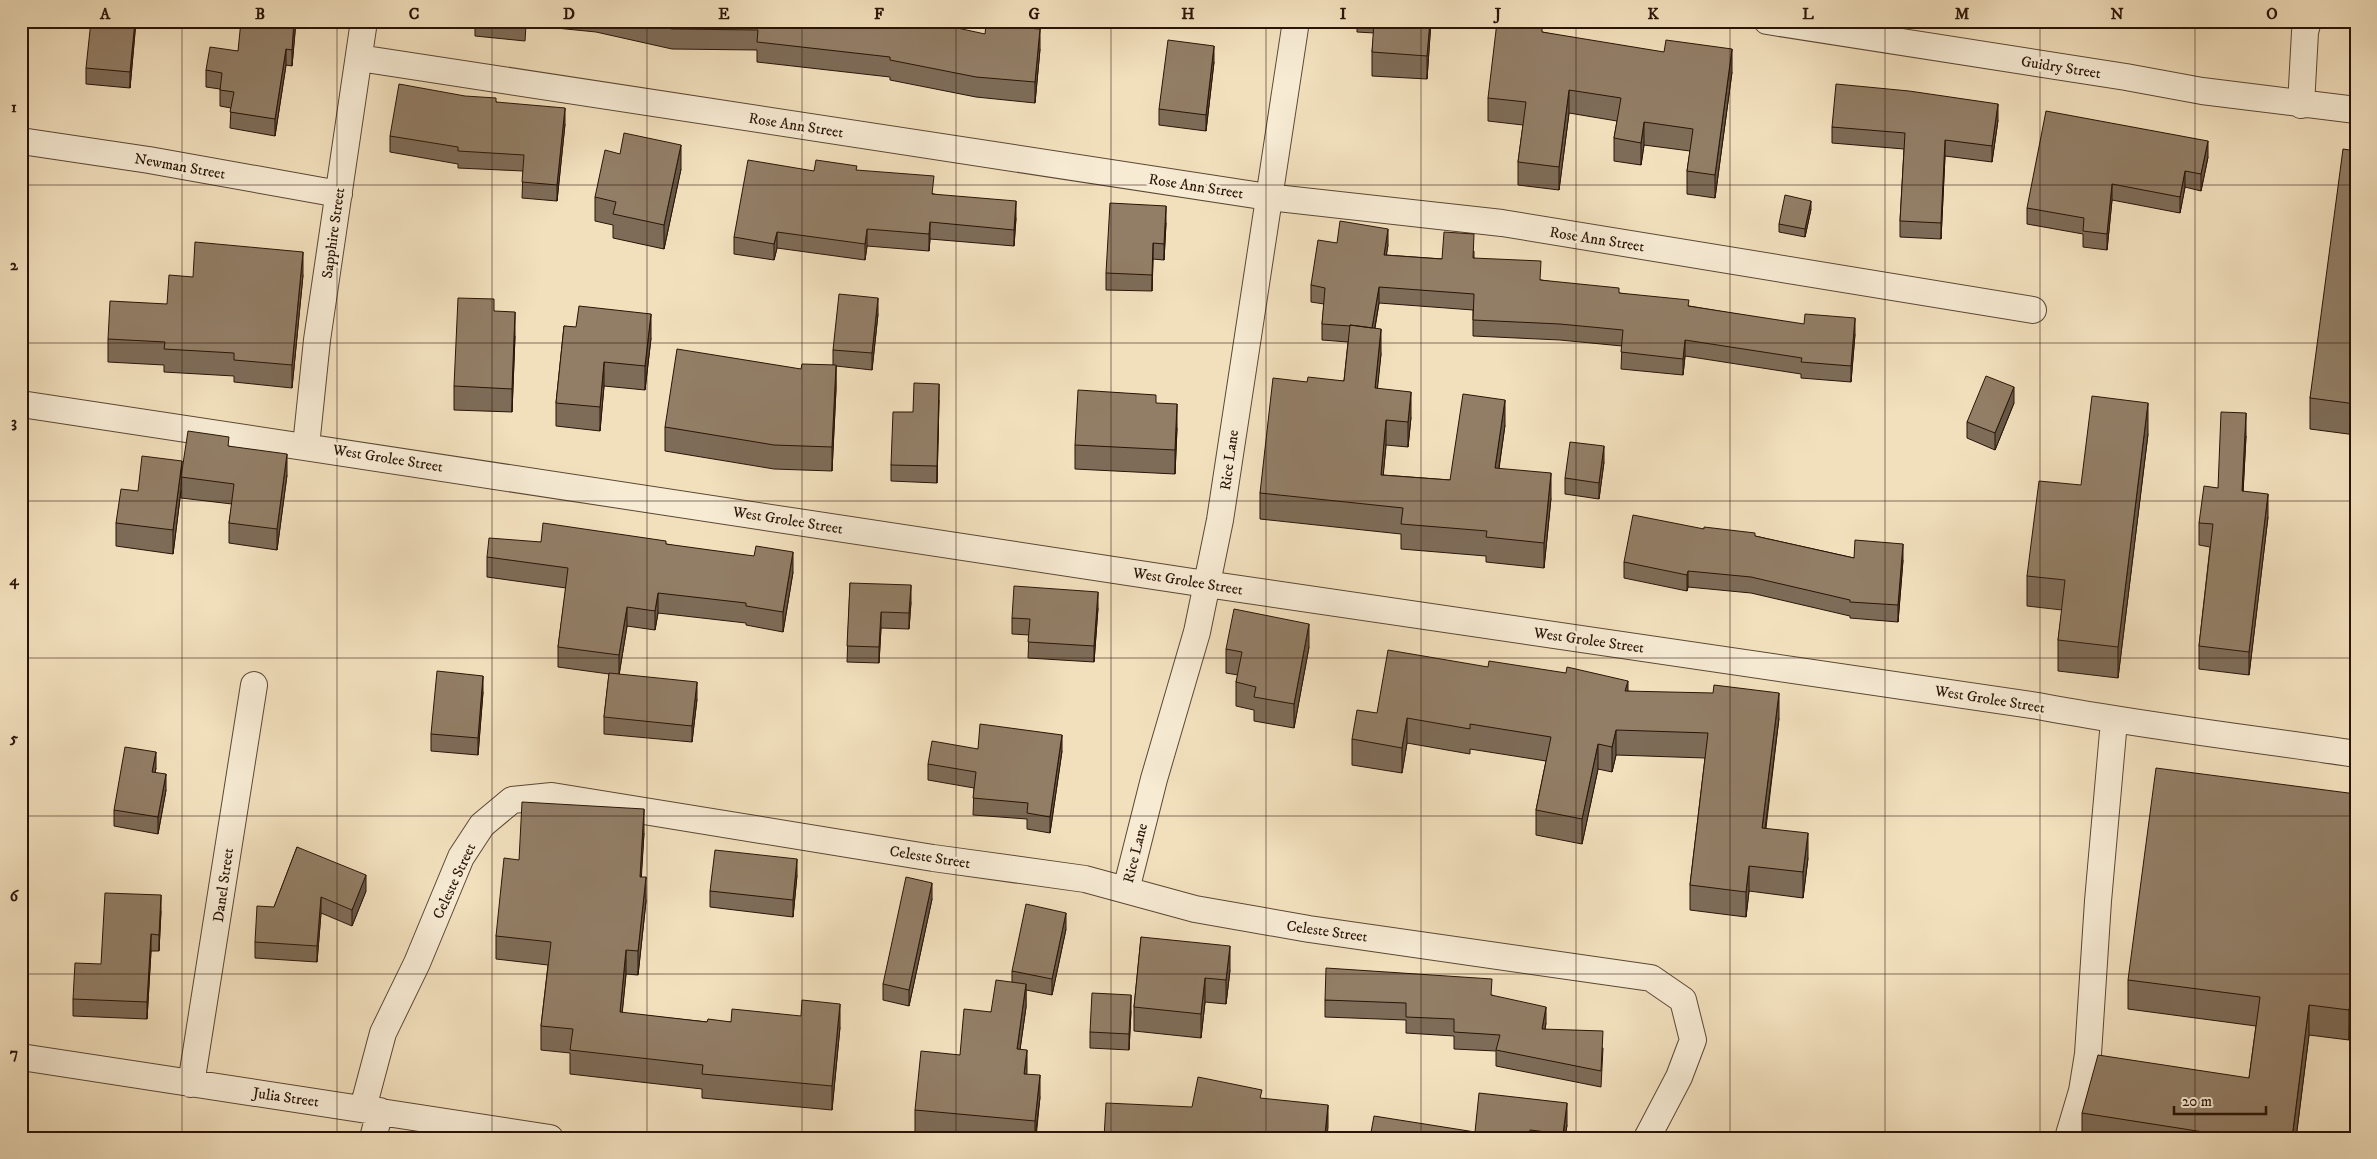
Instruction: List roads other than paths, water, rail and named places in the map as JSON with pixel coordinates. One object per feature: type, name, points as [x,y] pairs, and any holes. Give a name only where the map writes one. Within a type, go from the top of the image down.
[{"type":"street","name":"Sapphire Street","points":[[306,446],[318,340],[364,21]]},
{"type":"street","name":"Rice Lane","points":[[1126,890],[1154,779],[1197,632],[1220,520],[1296,21]]},
{"type":"street","name":"Guidry Street","points":[[1767,21],[2302,105],[2356,110]]},
{"type":"street","points":[[2302,105],[2305,32],[2308,21]]},
{"type":"street","name":"Rose Ann Street","points":[[359,58],[1268,197],[1502,223],[2033,310]]},
{"type":"street","name":"Newman Street","points":[[21,141],[149,160],[339,194]]},
{"type":"street","name":"West Grolee Street","points":[[21,404],[1206,584],[2038,706],[2114,721],[2356,754]]},
{"type":"street","name":"Danel Street","points":[[191,1084],[254,685]]},
{"type":"street","points":[[2068,1138],[2082,1091],[2088,1054],[2098,901],[2114,721]]},
{"type":"street","name":"Celeste Street","points":[[373,1138],[372,1110],[383,1033],[416,964],[461,857],[482,825],[512,800],[552,796],[933,858],[1085,880],[1195,909],[1309,929],[1651,978],[1683,1000],[1693,1040],[1678,1077],[1647,1138]]},
{"type":"street","name":"Julia Street","points":[[21,1057],[550,1138]]}]
